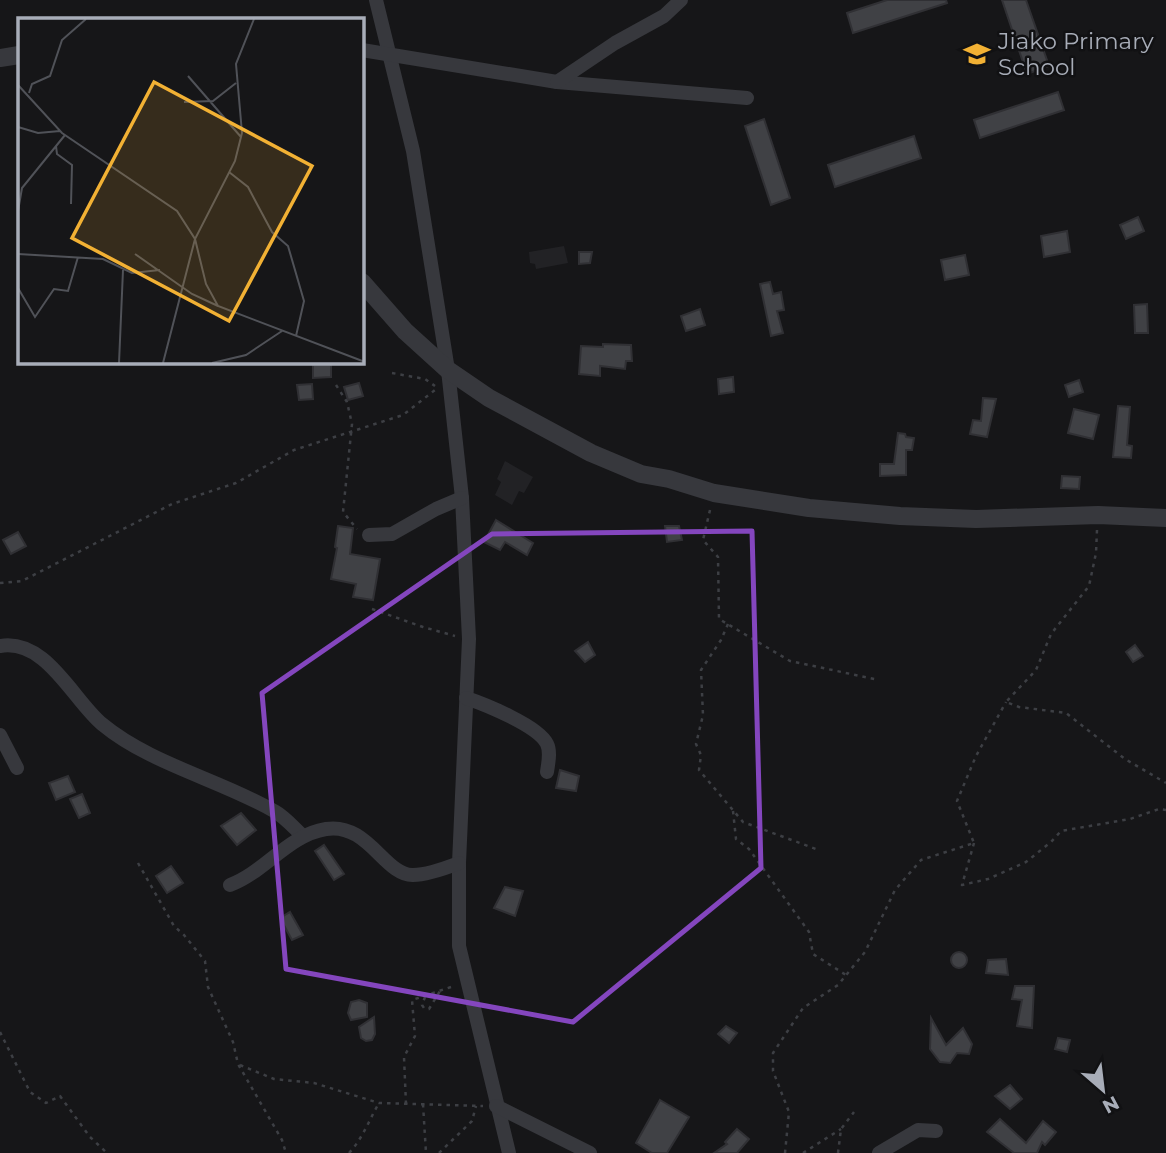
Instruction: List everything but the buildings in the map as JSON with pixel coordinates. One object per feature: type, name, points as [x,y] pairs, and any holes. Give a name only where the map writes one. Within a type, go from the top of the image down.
[{"type":"street","points":[[376,0],[413,151],[448,370],[461,498],[469,639],[459,863],[459,946],[509,1153]]},
{"type":"street","points":[[557,82],[615,43],[664,16],[681,0]]},
{"type":"street","points":[[364,50],[557,82],[747,98]]},
{"type":"street","points":[[0,58],[18,55]]},
{"type":"street","points":[[364,284],[405,331],[448,370],[489,398],[591,453],[641,474],[669,479],[714,493],[808,508],[900,516],[975,519],[1098,515],[1166,518]]},
{"type":"street","points":[[369,535],[392,534],[461,498]]},
{"type":"street","points":[[0,646],[22,647],[30,651],[66,683],[103,725],[125,740],[190,773],[250,797],[262,807],[274,811],[303,836]]},
{"type":"street","points":[[466,698],[495,708],[540,736],[549,748],[547,772]]},
{"type":"street","points":[[0,735],[17,768]]},
{"type":"street","points":[[230,885],[245,879],[303,836],[325,829],[343,829],[367,841],[402,873],[412,876],[459,863]]},
{"type":"street","points":[[496,1106],[590,1153]]},
{"type":"street","points":[[878,1153],[918,1130],[936,1131]]},
{"type":"path","points":[[0,583],[22,581],[172,504],[236,483],[294,450],[403,415],[437,388],[425,379],[393,373]]},
{"type":"path","points":[[336,385],[347,402],[352,424],[343,512],[354,528],[369,535]]},
{"type":"path","points":[[714,493],[703,540],[718,557],[719,619],[790,661],[879,680]]},
{"type":"path","points":[[1098,515],[1096,553],[1089,586],[1051,634],[1036,670],[1006,702],[976,756],[957,800],[974,843],[962,885],[988,878],[1026,862],[1061,831],[1130,819],[1159,809],[1166,810]]},
{"type":"path","points":[[372,609],[423,627],[469,639]]},
{"type":"path","points":[[728,624],[701,670],[704,715],[696,744],[701,755],[699,770],[743,822],[816,849]]},
{"type":"path","points":[[1006,702],[1019,708],[1066,713],[1125,759],[1166,783]]},
{"type":"path","points":[[733,811],[736,839],[749,849],[809,932],[813,954],[846,975]]},
{"type":"path","points":[[785,1153],[789,1112],[773,1071],[773,1053],[803,1008],[838,985],[865,953],[895,890],[920,860],[974,843]]},
{"type":"path","points":[[138,863],[174,926],[205,961],[208,987],[233,1042],[238,1064],[282,1140],[286,1153]]},
{"type":"path","points":[[406,1104],[404,1057],[415,1036],[412,1000],[467,980]]},
{"type":"path","points":[[426,996],[422,1005],[429,1009],[440,991]]},
{"type":"path","points":[[0,1032],[30,1092],[46,1102],[60,1096],[90,1137],[107,1153]]},
{"type":"path","points":[[238,1064],[274,1079],[314,1083],[379,1103],[496,1106]]},
{"type":"path","points":[[349,1153],[361,1141],[379,1103]]},
{"type":"path","points":[[423,1104],[426,1153]]},
{"type":"path","points":[[439,1153],[472,1121],[476,1106]]},
{"type":"path","points":[[803,1153],[841,1129],[854,1112]]},
{"type":"path","points":[[838,1153],[841,1129]]},
{"type":"highlighted area","points":[[752,531],[761,868],[573,1022],[286,969],[262,693],[492,534]]},
{"type":"shaded area","points":[[564,246],[568,263],[536,269],[535,264],[530,263],[529,252]]},
{"type":"shaded area","points":[[505,461],[533,477],[524,493],[519,491],[512,505],[495,495],[501,482],[497,479]]},
{"type":"place","name":"Jiako Primary School","points":[[977,54]]}]
